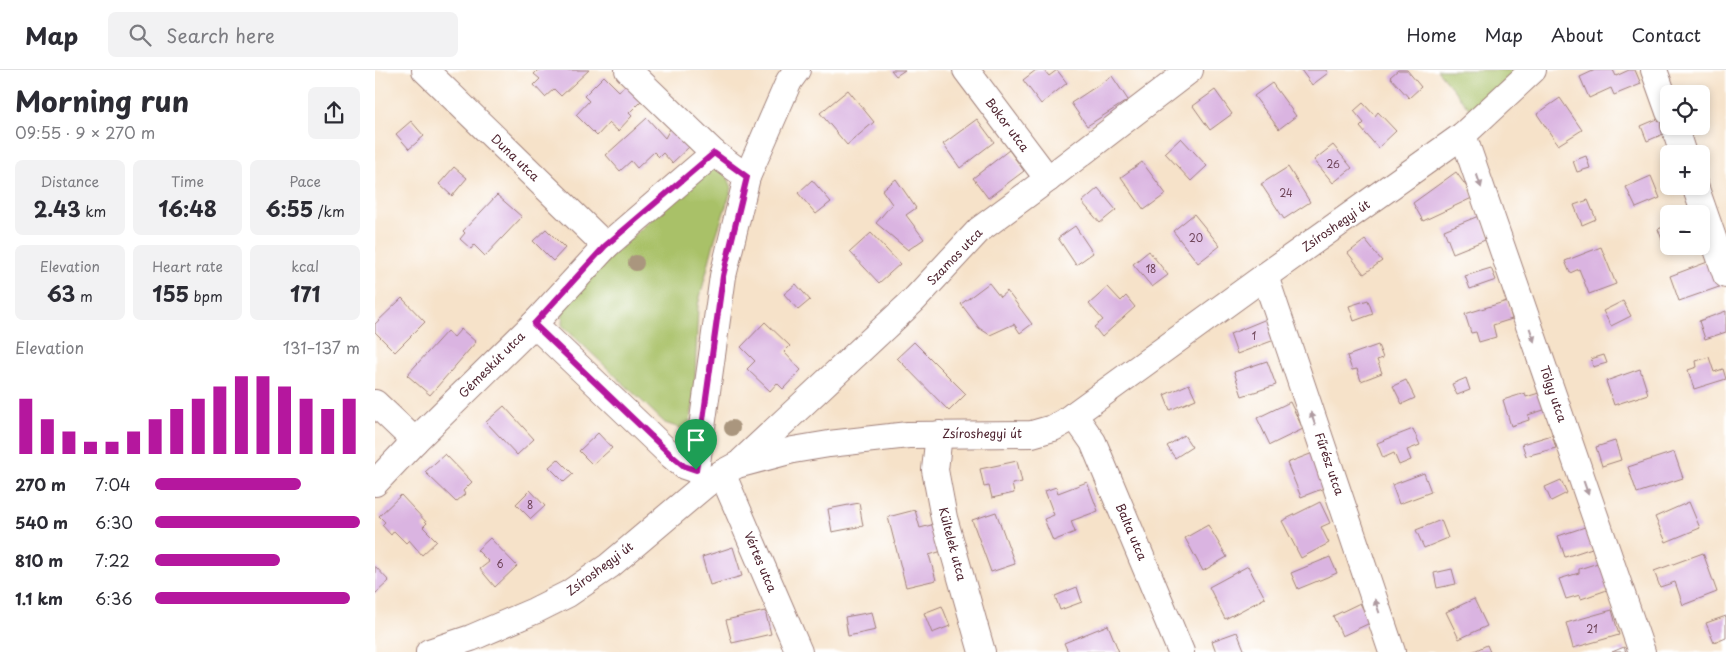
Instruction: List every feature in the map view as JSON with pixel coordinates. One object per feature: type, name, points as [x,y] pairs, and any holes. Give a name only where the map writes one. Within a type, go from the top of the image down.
[{"type":"street","name":"Duna utca","points":[[425,70],[605,246]]},
{"type":"street","points":[[628,70],[714,153],[747,177]]},
{"type":"street","points":[[534,324],[684,466],[715,473],[723,276],[747,177],[789,81],[797,70]]},
{"type":"street","name":"Bokor utca","points":[[966,70],[1048,180]]},
{"type":"street","name":"Szamos utca","points":[[715,473],[914,300],[979,230],[1048,180],[1190,70]]},
{"type":"street","name":"Zsíroshegyi út","points":[[436,651],[533,612],[568,594],[609,566],[715,473],[793,450],[829,444],[908,435],[1032,434],[1053,428],[1074,415],[1463,135],[1533,70]]},
{"type":"street","points":[[1654,70],[1660,87]]},
{"type":"street","name":"Tölgy utca","points":[[1463,135],[1642,652]]},
{"type":"street","name":"Gémeskút utca","points":[[375,483],[534,324],[605,246],[714,153]]},
{"type":"street","points":[[1698,195],[1726,275]]},
{"type":"street","name":"Fűrész utca","points":[[1265,276],[1392,652]]},
{"type":"street","points":[[375,403],[415,442]]},
{"type":"street","name":"Balta utca","points":[[1074,415],[1093,442],[1181,652]]},
{"type":"street","name":"Kültelek utca","points":[[939,434],[935,470],[944,518],[982,652]]},
{"type":"street","name":"Vértes utca","points":[[715,473],[799,652]]},
{"type":"green space","points":[[1437,70],[1521,70],[1473,113]]},
{"type":"green space","points":[[710,166],[727,175],[732,188],[715,239],[698,305],[694,401],[688,431],[665,423],[562,325],[563,309],[593,273]]},
{"type":"building","points":[[538,70],[589,70],[561,96],[554,89],[545,97],[534,85],[540,79],[534,74]]},
{"type":"building","points":[[891,70],[905,70],[896,76]]},
{"type":"building","points":[[1036,70],[1044,70],[1049,76],[1057,70],[1067,83],[1041,104],[1023,80]]},
{"type":"building","points":[[1301,70],[1326,70],[1328,73],[1312,85]]},
{"type":"building","points":[[1398,70],[1407,70],[1421,87],[1409,98],[1390,77]]},
{"type":"building","points":[[1595,70],[1613,70],[1616,76],[1629,70],[1635,70],[1641,84],[1614,95],[1611,88],[1589,98],[1580,77]]},
{"type":"building","points":[[604,76],[619,91],[626,85],[642,100],[629,113],[632,116],[618,131],[609,123],[597,136],[576,115],[589,101],[584,96]]},
{"type":"building","points":[[1112,76],[1128,100],[1087,126],[1071,103]]},
{"type":"building","points":[[1272,83],[1296,116],[1279,129],[1254,96]]},
{"type":"building","points":[[848,90],[874,122],[847,145],[820,113]]},
{"type":"building","points":[[1215,90],[1232,114],[1210,130],[1193,106]]},
{"type":"building","points":[[1560,98],[1582,130],[1558,145],[1537,114]]},
{"type":"building","points":[[1363,103],[1375,116],[1378,112],[1396,131],[1378,148],[1360,127],[1364,123],[1354,111]]},
{"type":"building","points":[[647,118],[665,138],[671,127],[689,147],[672,163],[663,153],[659,157],[654,152],[637,168],[631,161],[620,171],[606,155]]},
{"type":"building","points":[[1660,118],[1661,135],[1647,141],[1641,126]]},
{"type":"building","points":[[977,119],[994,142],[960,168],[943,144]]},
{"type":"building","points":[[411,121],[424,136],[409,149],[396,134]]},
{"type":"building","points":[[1181,138],[1207,166],[1191,181],[1165,153]]},
{"type":"building","points":[[1333,145],[1352,168],[1333,183],[1314,160]]},
{"type":"building","points":[[1009,150],[1024,171],[988,198],[973,178]]},
{"type":"building","points":[[1586,156],[1590,168],[1577,172],[1573,161]]},
{"type":"building","points":[[1142,162],[1166,194],[1144,210],[1121,177]]},
{"type":"building","points":[[454,167],[467,178],[452,196],[439,184]]},
{"type":"building","points":[[1288,167],[1310,202],[1284,219],[1261,184]]},
{"type":"building","points":[[1456,172],[1474,197],[1423,221],[1413,203]]},
{"type":"building","points":[[1651,176],[1660,198],[1636,208],[1626,187]]},
{"type":"building","points":[[896,179],[916,208],[906,215],[924,239],[908,250],[876,223],[892,204],[882,190]]},
{"type":"building","points":[[812,180],[831,202],[816,214],[798,193]]},
{"type":"building","points":[[1098,188],[1116,210],[1100,223],[1082,202]]},
{"type":"building","points":[[497,195],[522,217],[485,256],[474,245],[471,249],[460,239],[465,233],[463,231]]},
{"type":"building","points":[[1588,200],[1596,219],[1582,225],[1574,205]]},
{"type":"building","points":[[1194,214],[1220,246],[1198,263],[1173,231]]},
{"type":"building","points":[[1481,215],[1490,238],[1453,253],[1444,230]]},
{"type":"building","points":[[1075,226],[1093,253],[1076,265],[1058,238]]},
{"type":"building","points":[[546,229],[565,248],[553,261],[533,241]]},
{"type":"building","points":[[871,233],[900,264],[879,283],[850,252]]},
{"type":"building","points":[[1365,240],[1382,261],[1364,274],[1348,253]]},
{"type":"building","points":[[1601,247],[1616,284],[1589,294],[1579,269],[1570,273],[1565,261]]},
{"type":"building","points":[[1149,251],[1168,275],[1152,287],[1133,264]]},
{"type":"building","points":[[1713,260],[1722,286],[1679,301],[1670,276]]},
{"type":"building","points":[[1491,268],[1496,280],[1470,289],[1465,276]]},
{"type":"building","points":[[989,283],[1000,297],[1007,291],[1032,324],[1020,333],[1014,324],[990,335],[979,328],[961,304]]},
{"type":"building","points":[[796,284],[810,300],[798,310],[784,294]]},
{"type":"building","points":[[1108,287],[1121,301],[1126,296],[1135,307],[1102,337],[1094,327],[1103,320],[1089,304]]},
{"type":"building","points":[[402,298],[425,322],[395,352],[375,332],[375,324]]},
{"type":"building","points":[[1368,300],[1373,314],[1354,321],[1349,306]]},
{"type":"building","points":[[1507,301],[1512,319],[1493,325],[1496,337],[1479,342],[1476,332],[1471,333],[1465,314]]},
{"type":"building","points":[[1623,301],[1631,316],[1611,326],[1603,311]]},
{"type":"building","points":[[1726,311],[1726,332],[1705,339],[1699,321]]},
{"type":"building","points":[[1269,318],[1277,339],[1237,354],[1230,334]]},
{"type":"building","points":[[765,322],[790,346],[784,352],[801,370],[783,389],[777,383],[770,391],[747,369],[755,361],[741,347]]},
{"type":"building","points":[[461,329],[476,342],[430,395],[407,375],[447,331],[454,337]]},
{"type":"building","points":[[914,342],[966,394],[949,411],[897,358]]},
{"type":"building","points":[[1378,345],[1383,358],[1377,360],[1382,373],[1361,381],[1357,369],[1352,370],[1347,356]]},
{"type":"building","points":[[1604,355],[1607,363],[1593,367],[1591,359]]},
{"type":"building","points":[[1709,357],[1714,372],[1723,369],[1726,379],[1694,389],[1688,370],[1697,367],[1696,361]]},
{"type":"building","points":[[1267,361],[1276,385],[1242,396],[1234,372]]},
{"type":"building","points":[[1640,369],[1648,394],[1614,405],[1606,381]]},
{"type":"building","points":[[1466,378],[1470,390],[1457,395],[1452,384]]},
{"type":"building","points":[[1406,380],[1415,398],[1402,404],[1393,386]]},
{"type":"building","points":[[1189,384],[1196,399],[1170,410],[1164,395]]},
{"type":"building","points":[[1542,392],[1547,409],[1528,415],[1529,420],[1511,426],[1503,400],[1525,393],[1526,397]]},
{"type":"building","points":[[1290,402],[1303,429],[1270,445],[1257,418]]},
{"type":"building","points":[[504,406],[534,439],[517,455],[486,422]]},
{"type":"building","points":[[1413,429],[1420,445],[1407,450],[1411,460],[1399,465],[1394,453],[1383,458],[1377,443]]},
{"type":"building","points":[[598,433],[612,448],[593,465],[579,451]]},
{"type":"building","points":[[1184,435],[1192,447],[1175,458],[1167,446]]},
{"type":"building","points":[[1552,435],[1556,448],[1526,456],[1522,444]]},
{"type":"building","points":[[1615,441],[1621,460],[1602,466],[1596,447]]},
{"type":"building","points":[[1318,451],[1332,485],[1301,497],[1287,463]]},
{"type":"building","points":[[1674,452],[1683,478],[1637,493],[1628,467]]},
{"type":"building","points":[[445,454],[472,482],[463,491],[465,494],[456,502],[425,472]]},
{"type":"building","points":[[558,459],[573,474],[564,482],[549,467]]},
{"type":"building","points":[[1017,461],[1022,482],[1012,484],[1014,493],[992,498],[989,486],[984,487],[980,469]]},
{"type":"building","points":[[1424,473],[1431,492],[1399,504],[1392,485]]},
{"type":"building","points":[[1561,480],[1567,493],[1551,501],[1545,487]]},
{"type":"building","points":[[1087,482],[1098,511],[1071,521],[1075,532],[1053,541],[1044,519],[1054,515],[1045,491],[1056,487],[1058,493]]},
{"type":"building","points":[[530,490],[545,506],[531,519],[516,504]]},
{"type":"building","points":[[401,495],[427,523],[423,527],[437,541],[422,555],[409,540],[406,543],[394,531],[391,535],[382,525],[385,522],[379,516]]},
{"type":"building","points":[[1320,502],[1330,523],[1321,527],[1329,543],[1301,558],[1282,521]]},
{"type":"building","points":[[1689,502],[1700,528],[1666,542],[1655,517]]},
{"type":"building","points":[[859,503],[863,526],[832,532],[828,509]]},
{"type":"building","points":[[915,510],[920,528],[935,524],[942,551],[929,555],[936,580],[906,587],[888,517]]},
{"type":"building","points":[[996,512],[1015,564],[991,572],[972,520]]},
{"type":"building","points":[[1441,520],[1448,538],[1424,548],[1416,530]]},
{"type":"building","points":[[1208,525],[1227,557],[1203,571],[1185,538]]},
{"type":"building","points":[[1585,527],[1592,548],[1565,557],[1558,536]]},
{"type":"building","points":[[490,538],[517,566],[495,587],[480,569],[489,562],[477,550]]},
{"type":"building","points":[[733,547],[742,576],[710,585],[702,557]]},
{"type":"building","points":[[1703,553],[1717,592],[1683,605],[1675,582],[1660,587],[1654,571]]},
{"type":"building","points":[[1330,557],[1337,573],[1298,589],[1291,573]]},
{"type":"building","points":[[1601,562],[1610,589],[1581,599],[1580,595],[1566,599],[1559,579],[1579,573],[1579,569]]},
{"type":"building","points":[[375,566],[389,581],[375,594]]},
{"type":"building","points":[[1248,566],[1265,598],[1225,619],[1209,587]]},
{"type":"building","points":[[1452,569],[1456,584],[1437,588],[1434,573]]},
{"type":"building","points":[[1077,587],[1082,602],[1060,610],[1055,596]]},
{"type":"building","points":[[1474,599],[1487,626],[1459,639],[1446,612]]},
{"type":"building","points":[[1360,603],[1370,623],[1342,636],[1333,616]]},
{"type":"building","points":[[942,606],[950,626],[932,633],[924,613]]},
{"type":"building","points":[[1612,610],[1619,635],[1573,648],[1566,623]]},
{"type":"building","points":[[765,611],[771,634],[732,643],[726,620]]},
{"type":"building","points":[[872,612],[876,630],[848,636],[845,617]]},
{"type":"building","points":[[1726,616],[1726,638],[1714,643],[1706,623]]},
{"type":"building","points":[[1108,625],[1119,652],[1068,652],[1064,643]]},
{"type":"building","points":[[1237,632],[1245,652],[1216,652],[1212,641]]},
{"type":"building","points":[[1487,645],[1490,652],[1472,652]]},
{"type":"building","points":[[1624,647],[1626,652],[1612,652]]},
{"type":"route","points":[[714,153],[747,177],[723,276],[696,470],[684,466],[672,456],[534,324],[605,246],[714,153]]}]
